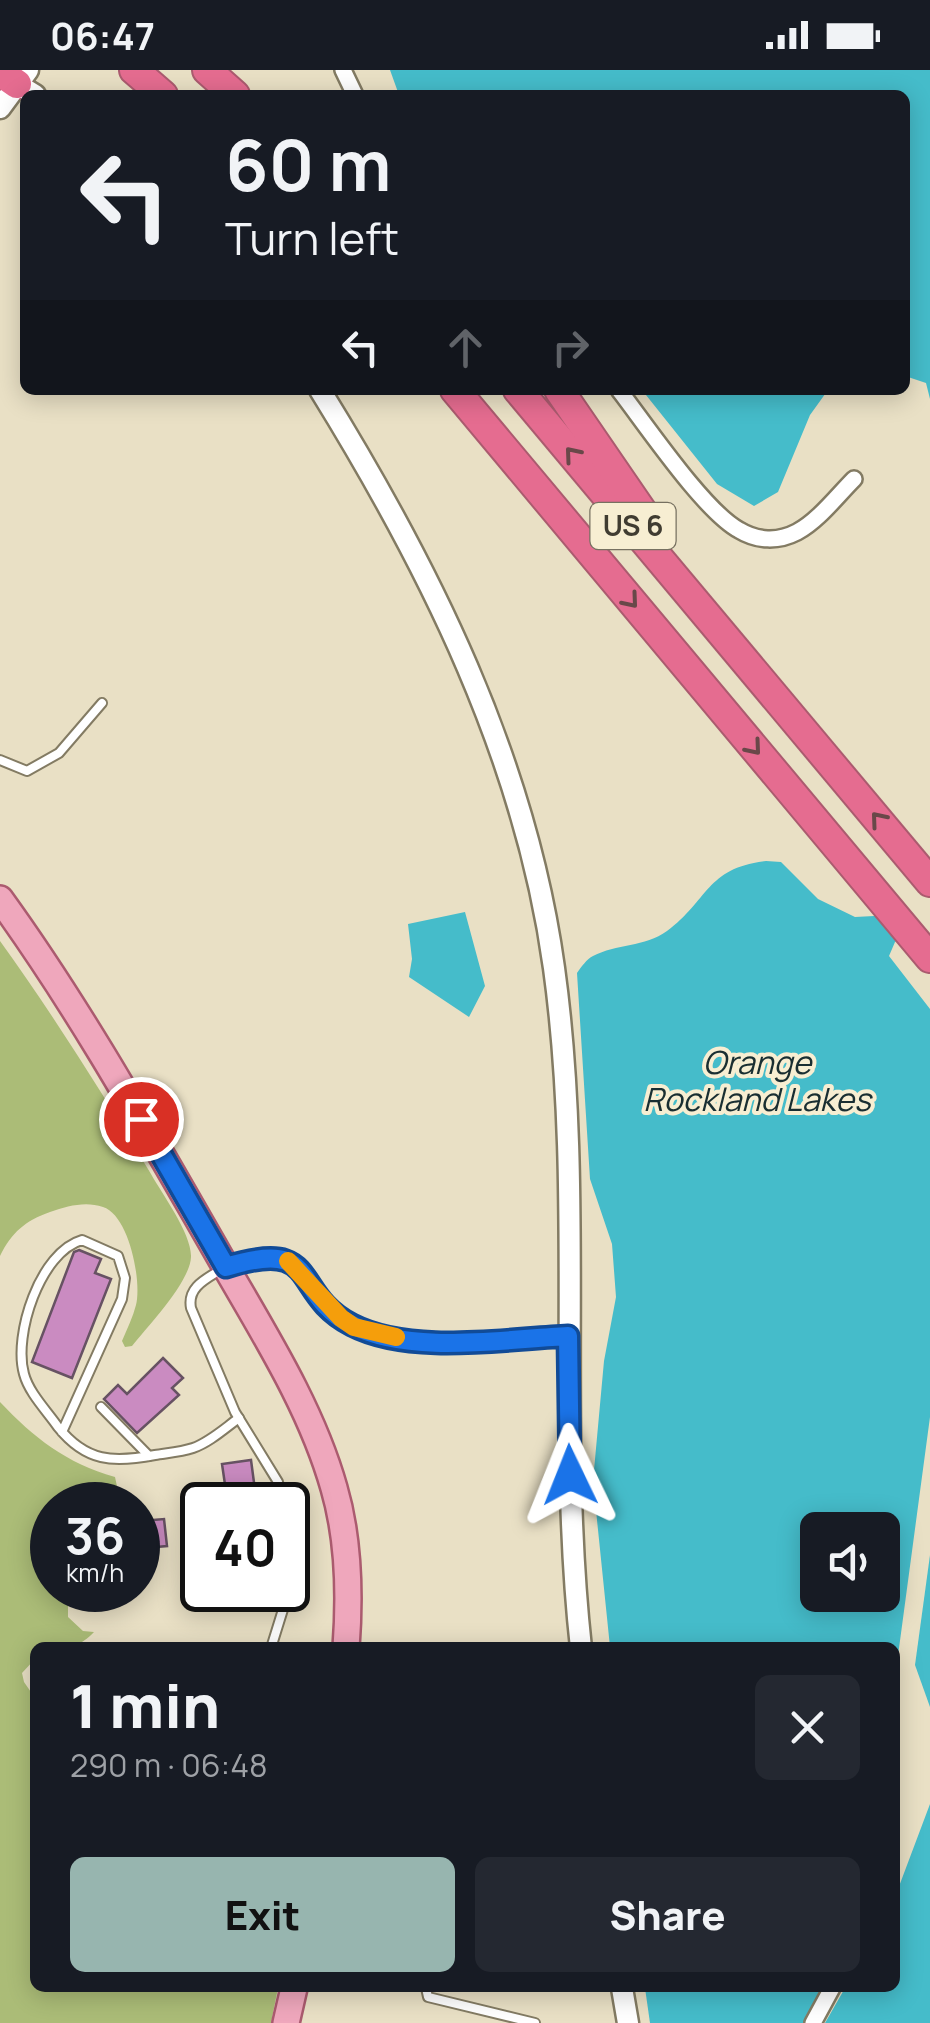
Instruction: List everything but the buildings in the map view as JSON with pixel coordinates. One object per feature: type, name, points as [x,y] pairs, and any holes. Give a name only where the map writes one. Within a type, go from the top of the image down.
[{"type":"highway","points":[[134,70],[157,90]]},
{"type":"highway","points":[[207,70],[229,90]]},
{"type":"highway","points":[[443,395],[524,472]]},
{"type":"highway","name":"US 6","points":[[459,395],[924,950]]},
{"type":"highway","name":"US 6","points":[[522,395],[922,873]]},
{"type":"highway","points":[[562,395],[700,587],[747,663]]},
{"type":"main road","points":[[0,899],[52,971],[122,1084],[306,1411],[334,1490],[346,1547],[346,1642]]},
{"type":"main road","points":[[286,2023],[293,1992]]},
{"type":"street","points":[[0,108],[20,80]]},
{"type":"street","points":[[323,395],[396,517],[456,634],[512,791],[540,890],[555,969],[564,1064],[570,1475],[581,1642]]},
{"type":"street","points":[[623,395],[716,512],[737,530],[759,539],[779,539],[800,530],[854,480]]},
{"type":"street","points":[[226,1267],[270,1256],[286,1260],[298,1268],[341,1318],[354,1327],[390,1336],[446,1342],[568,1336]]},
{"type":"street","points":[[623,1992],[628,2023]]},
{"type":"street","points":[[813,2023],[830,1992]]},
{"type":"lane","points":[[0,760],[27,771],[60,753],[102,703]]},
{"type":"lane","points":[[62,1432],[122,1299],[125,1278],[118,1256],[82,1240],[70,1244],[33,1291],[22,1348],[27,1382],[62,1432],[78,1448],[120,1462],[192,1448],[238,1418]]},
{"type":"lane","points":[[226,1267],[198,1284],[189,1302],[238,1418],[278,1482]]},
{"type":"lane","points":[[101,1407],[149,1456]]},
{"type":"lane","points":[[273,1642],[282,1612]]},
{"type":"lane","points":[[427,1992],[428,1997],[535,2023]]},
{"type":"green space","points":[[0,941],[96,1085],[187,1237],[191,1257],[184,1279],[132,1346],[125,1347],[122,1341],[136,1305],[135,1266],[126,1235],[112,1213],[90,1204],[50,1212],[20,1228],[0,1256]]},
{"type":"green space","points":[[0,1402],[52,1448],[115,1477],[116,1482],[30,1482],[30,1612],[68,1612],[68,1617],[83,1631],[94,1632],[80,1642],[30,1642],[30,1664],[22,1673],[30,1691],[30,1992],[277,1992],[271,2023],[0,2023]]},
{"type":"water","points":[[390,70],[930,70],[930,399],[926,383],[910,378],[910,90],[397,90]]},
{"type":"water","points":[[646,395],[824,395],[810,415],[778,492],[754,506],[717,484]]},
{"type":"water","name":"Orange Rockland Lakes","points":[[781,862],[818,899],[855,917],[874,916],[903,889],[930,909],[895,942],[889,956],[930,1009],[930,1417],[900,1642],[609,1642],[593,1481],[604,1361],[616,1297],[612,1244],[590,1179],[577,973],[593,956],[667,931],[719,878],[746,865]]},
{"type":"water","points":[[465,912],[485,986],[469,1017],[409,977],[412,959],[408,924]]},
{"type":"water","points":[[930,1555],[930,1707],[915,1665]]},
{"type":"water","points":[[930,1804],[930,2023],[825,2023],[843,1992],[900,1992],[900,1884]]},
{"type":"water","points":[[646,1992],[821,1992],[804,2023],[650,2023]]},
{"type":"pier","points":[[930,862],[930,916],[900,945],[872,911]]},
{"type":"slow traffic","points":[[288,1261],[341,1318],[354,1327],[396,1337]]},
{"type":"route","points":[[141,1119],[226,1267],[270,1256],[286,1260],[298,1268],[341,1318],[354,1327],[390,1336],[446,1342],[568,1336],[570,1475]]}]
